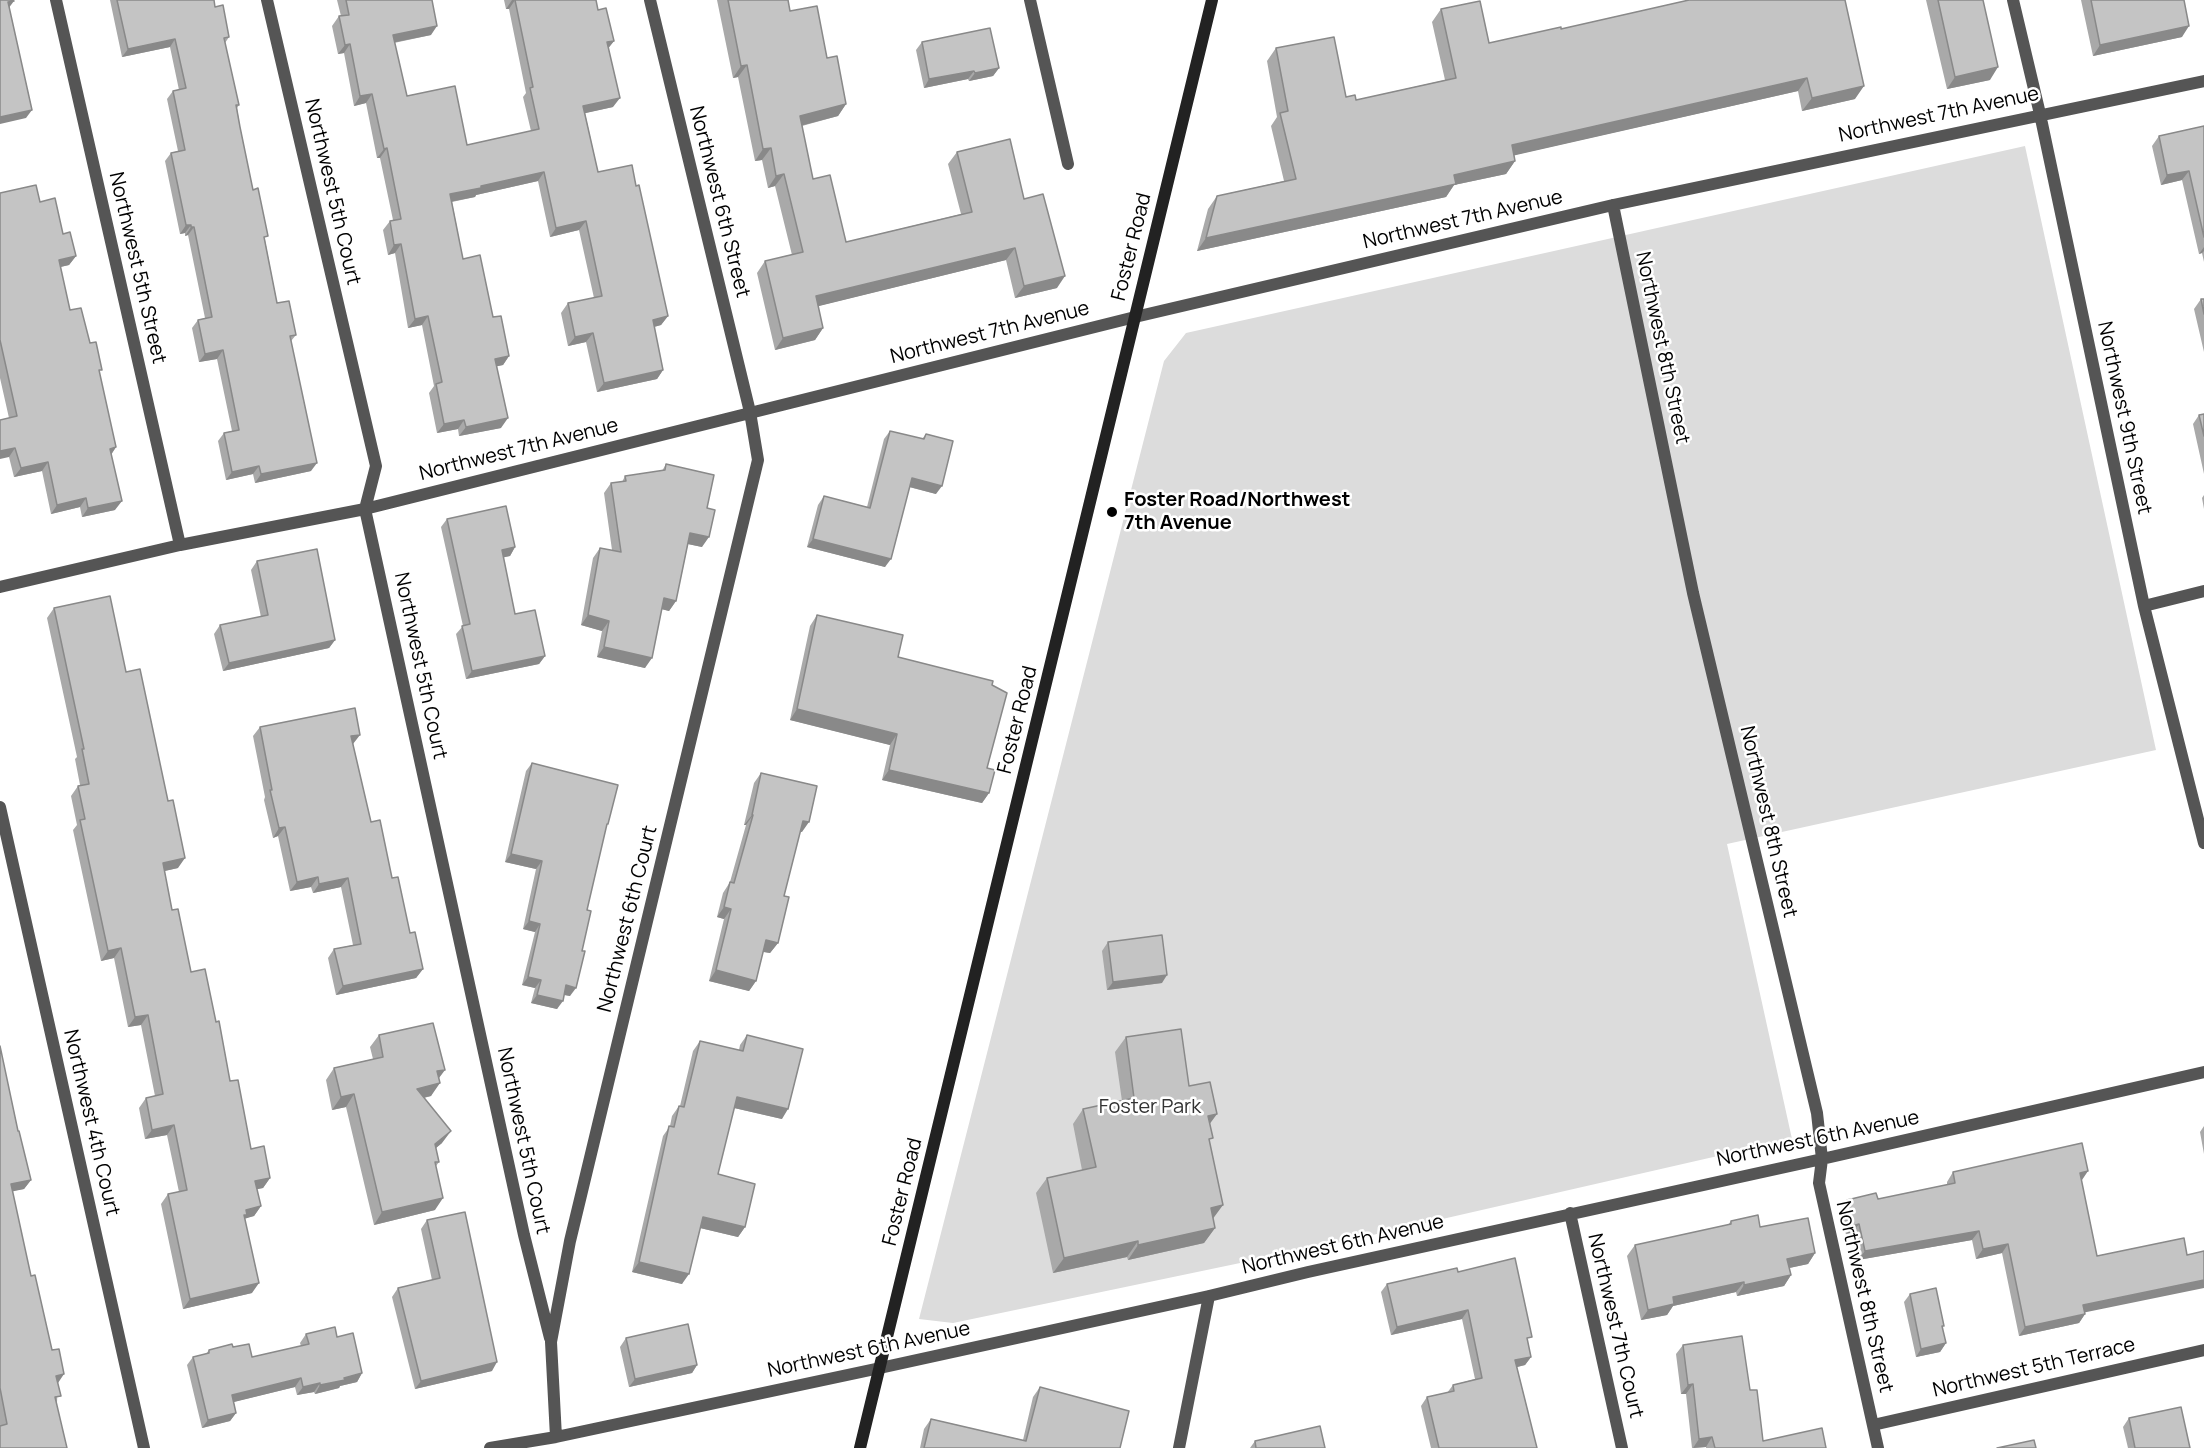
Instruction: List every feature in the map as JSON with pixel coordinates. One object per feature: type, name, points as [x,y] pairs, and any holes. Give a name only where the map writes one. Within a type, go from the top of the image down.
[{"type":"street","name":"Northwest 5th Street","points":[[57,0],[180,545]]},
{"type":"street","name":"Northwest 5th Court","points":[[267,0],[376,466],[365,509],[524,1235],[551,1342]]},
{"type":"street","name":"Northwest 6th Street","points":[[650,0],[750,412]]},
{"type":"street","points":[[1030,0],[1068,164]]},
{"type":"street","name":"Foster Road","points":[[860,1448],[1212,0]]},
{"type":"street","name":"Northwest 9th Street","points":[[2013,0],[2040,114],[2144,606],[2204,843]]},
{"type":"street","name":"Northwest 7th Avenue","points":[[0,587],[180,545],[365,509],[1135,317],[1613,205],[2204,81]]},
{"type":"street","name":"Northwest 8th Street","points":[[1613,205],[1693,593],[1817,1113],[1822,1159],[1819,1182],[1878,1448]]},
{"type":"street","name":"Northwest 6th Court","points":[[556,1437],[551,1342],[573,1229],[758,460],[750,412]]},
{"type":"street","points":[[2144,606],[2204,591]]},
{"type":"street","name":"Northwest 4th Court","points":[[0,807],[144,1448]]},
{"type":"street","name":"Northwest 6th Avenue","points":[[490,1448],[556,1437],[1209,1296],[2204,1072]]},
{"type":"street","name":"Northwest 7th Court","points":[[1570,1213],[1622,1448]]},
{"type":"street","points":[[1179,1448],[1209,1296]]},
{"type":"street","name":"Northwest 5th Terrace","points":[[1873,1425],[2204,1350]]},
{"type":"green space","name":"Foster Park","points":[[2025,146],[2156,750],[1727,844],[1792,1139],[1355,1239],[953,1323],[919,1319],[1164,361],[1186,333]]},
{"type":"building","points":[[0,0],[14,1],[8,2],[32,110],[0,117]]},
{"type":"building","points":[[117,0],[214,0],[215,7],[223,5],[229,37],[224,38],[239,105],[236,105],[240,127],[253,190],[258,188],[268,236],[264,237],[277,303],[289,301],[296,335],[290,336],[317,463],[261,474],[259,466],[232,472],[224,433],[239,430],[223,350],[205,354],[198,320],[212,317],[194,227],[186,225],[171,153],[185,150],[173,91],[186,88],[175,39],[128,49]]},
{"type":"building","points":[[346,0],[432,0],[437,26],[393,35],[407,96],[455,86],[467,145],[539,129],[515,0],[596,0],[598,10],[606,8],[614,41],[607,42],[620,98],[583,106],[598,172],[632,165],[636,186],[639,185],[668,316],[653,320],[663,370],[604,383],[593,333],[575,337],[568,303],[602,296],[586,221],[556,228],[544,172],[481,186],[481,188],[450,194],[463,259],[480,255],[493,317],[501,316],[509,356],[495,359],[508,418],[466,427],[464,420],[444,424],[436,384],[442,382],[428,316],[415,319],[401,244],[394,245],[390,221],[401,219],[387,148],[384,149],[372,94],[360,96],[350,44],[345,45],[339,16],[349,15]]},
{"type":"building","points":[[728,0],[788,0],[790,11],[817,6],[827,58],[837,56],[846,104],[800,116],[813,179],[830,175],[846,242],[972,212],[957,152],[1010,139],[1024,199],[1043,194],[1065,276],[1024,286],[1015,248],[816,296],[823,328],[783,338],[765,261],[803,252],[784,174],[776,176],[771,148],[763,149],[747,65],[741,66]]},
{"type":"building","points":[[1689,0],[1845,0],[1864,86],[1812,98],[1807,78],[1512,145],[1515,161],[1454,175],[1456,184],[1206,238],[1217,196],[1296,179],[1280,113],[1288,111],[1276,48],[1334,37],[1346,97],[1355,95],[1356,100],[1456,78],[1441,9],[1480,1],[1489,43]]},
{"type":"building","points":[[1938,0],[1983,0],[1998,67],[1955,77]]},
{"type":"building","points":[[2091,0],[2184,0],[2189,26],[2100,45]]},
{"type":"building","points":[[990,28],[999,68],[929,79],[922,42]]},
{"type":"building","points":[[2204,126],[2204,237],[2189,171],[2167,175],[2159,136]]},
{"type":"building","points":[[36,185],[40,202],[55,198],[63,234],[70,232],[76,256],[59,260],[70,310],[81,308],[90,343],[96,342],[102,370],[99,370],[116,447],[110,449],[122,501],[88,508],[86,498],[57,505],[48,462],[21,468],[15,448],[0,451],[0,420],[17,416],[0,340],[0,193]]},
{"type":"building","points":[[2204,414],[2204,436],[2199,415]]},
{"type":"building","points":[[890,431],[924,439],[926,434],[953,441],[942,486],[912,478],[891,559],[813,539],[824,496],[870,508]]},
{"type":"building","points":[[666,464],[714,475],[707,508],[715,510],[709,537],[690,533],[676,601],[664,598],[652,658],[604,647],[609,621],[588,615],[600,548],[621,552],[611,483],[626,481],[625,476],[665,470]]},
{"type":"building","points":[[506,506],[515,547],[502,550],[515,614],[535,610],[545,656],[472,671],[462,626],[470,624],[447,519]]},
{"type":"building","points":[[317,549],[335,640],[229,663],[220,625],[268,615],[257,561]]},
{"type":"building","points":[[110,596],[126,672],[140,669],[168,801],[173,800],[185,858],[163,863],[172,910],[178,909],[191,972],[205,969],[216,1022],[219,1021],[230,1081],[238,1080],[251,1149],[264,1146],[270,1178],[255,1181],[261,1206],[246,1210],[247,1215],[244,1215],[259,1283],[190,1299],[168,1194],[187,1190],[174,1125],[152,1130],[146,1098],[163,1094],[148,1015],[135,1017],[121,948],[108,951],[80,820],[85,819],[78,786],[89,784],[82,749],[84,749],[54,608]]},
{"type":"building","points":[[817,615],[903,635],[898,657],[993,681],[992,685],[1007,693],[987,768],[995,770],[989,793],[889,770],[897,734],[797,709]]},
{"type":"building","points":[[355,708],[360,735],[351,736],[371,822],[380,820],[392,878],[398,877],[410,933],[415,932],[423,969],[343,986],[334,949],[361,944],[348,878],[319,884],[318,877],[297,882],[285,827],[279,828],[270,790],[272,790],[260,727]]},
{"type":"building","points":[[532,763],[618,785],[587,910],[591,911],[576,988],[566,985],[563,1001],[537,995],[541,980],[528,977],[540,924],[529,921],[542,861],[511,854]]},
{"type":"building","points":[[761,773],[817,786],[809,822],[803,821],[784,896],[789,897],[778,943],[766,940],[756,981],[716,970],[731,909],[724,907],[730,882],[734,883],[753,815]]},
{"type":"building","points":[[1162,935],[1167,975],[1113,982],[1108,942]]},
{"type":"building","points":[[433,1023],[445,1070],[437,1071],[440,1083],[417,1089],[451,1131],[435,1144],[439,1162],[435,1162],[443,1198],[382,1212],[354,1094],[341,1097],[334,1068],[383,1057],[379,1035]]},
{"type":"building","points":[[1181,1029],[1189,1086],[1210,1082],[1217,1114],[1208,1116],[1213,1138],[1209,1139],[1223,1205],[1211,1208],[1215,1228],[1138,1245],[1138,1241],[1064,1258],[1047,1178],[1096,1167],[1083,1109],[1134,1098],[1126,1037]]},
{"type":"building","points":[[747,1035],[803,1049],[788,1109],[737,1097],[718,1174],[755,1184],[745,1227],[703,1217],[689,1274],[639,1262],[669,1126],[674,1127],[679,1106],[684,1107],[700,1041],[743,1051]]},
{"type":"building","points":[[0,1046],[31,1180],[11,1184],[31,1276],[35,1275],[52,1350],[59,1349],[64,1374],[56,1376],[61,1396],[55,1397],[67,1448],[0,1448],[0,1426],[7,1424],[0,1388]]},
{"type":"building","points":[[2082,1143],[2088,1171],[2080,1173],[2097,1256],[2184,1238],[2187,1255],[2204,1251],[2204,1280],[2083,1305],[2085,1314],[2025,1327],[2008,1244],[1983,1249],[1979,1231],[1865,1251],[1859,1224],[1852,1226],[1847,1200],[1876,1193],[1878,1199],[1955,1183],[1953,1172]]},
{"type":"building","points":[[465,1212],[497,1362],[421,1381],[398,1288],[440,1278],[427,1220]]},
{"type":"building","points":[[1758,1215],[1760,1227],[1808,1218],[1815,1253],[1787,1259],[1791,1275],[1673,1297],[1674,1304],[1648,1310],[1635,1245],[1731,1224],[1731,1221]]},
{"type":"building","points":[[1515,1258],[1532,1337],[1527,1338],[1531,1357],[1515,1360],[1537,1448],[1439,1448],[1427,1397],[1454,1391],[1453,1385],[1482,1378],[1468,1310],[1397,1327],[1387,1284],[1457,1268],[1458,1272]]},
{"type":"building","points":[[1936,1288],[1946,1343],[1921,1349],[1910,1294]]},
{"type":"building","points":[[688,1324],[697,1365],[635,1379],[626,1338]]},
{"type":"building","points":[[335,1327],[337,1337],[353,1333],[362,1373],[344,1378],[345,1380],[303,1387],[301,1378],[232,1395],[236,1413],[208,1420],[193,1357],[232,1344],[233,1347],[249,1344],[252,1357],[309,1344],[306,1334]]},
{"type":"building","points":[[1742,1336],[1750,1390],[1757,1390],[1763,1441],[1822,1428],[1826,1448],[1715,1448],[1712,1437],[1699,1439],[1693,1384],[1688,1385],[1683,1345]]},
{"type":"building","points":[[1040,1387],[1129,1411],[1120,1448],[924,1448],[931,1419],[1026,1441]]},
{"type":"building","points":[[2181,1407],[2190,1448],[2135,1448],[2129,1418]]},
{"type":"building","points":[[1320,1426],[1325,1448],[1256,1448],[1255,1441]]},
{"type":"building","points":[[2034,1440],[2036,1448],[1997,1448]]},
{"type":"place","name":"Foster Road/Northwest 7th Avenue","points":[[1112,512]]}]
